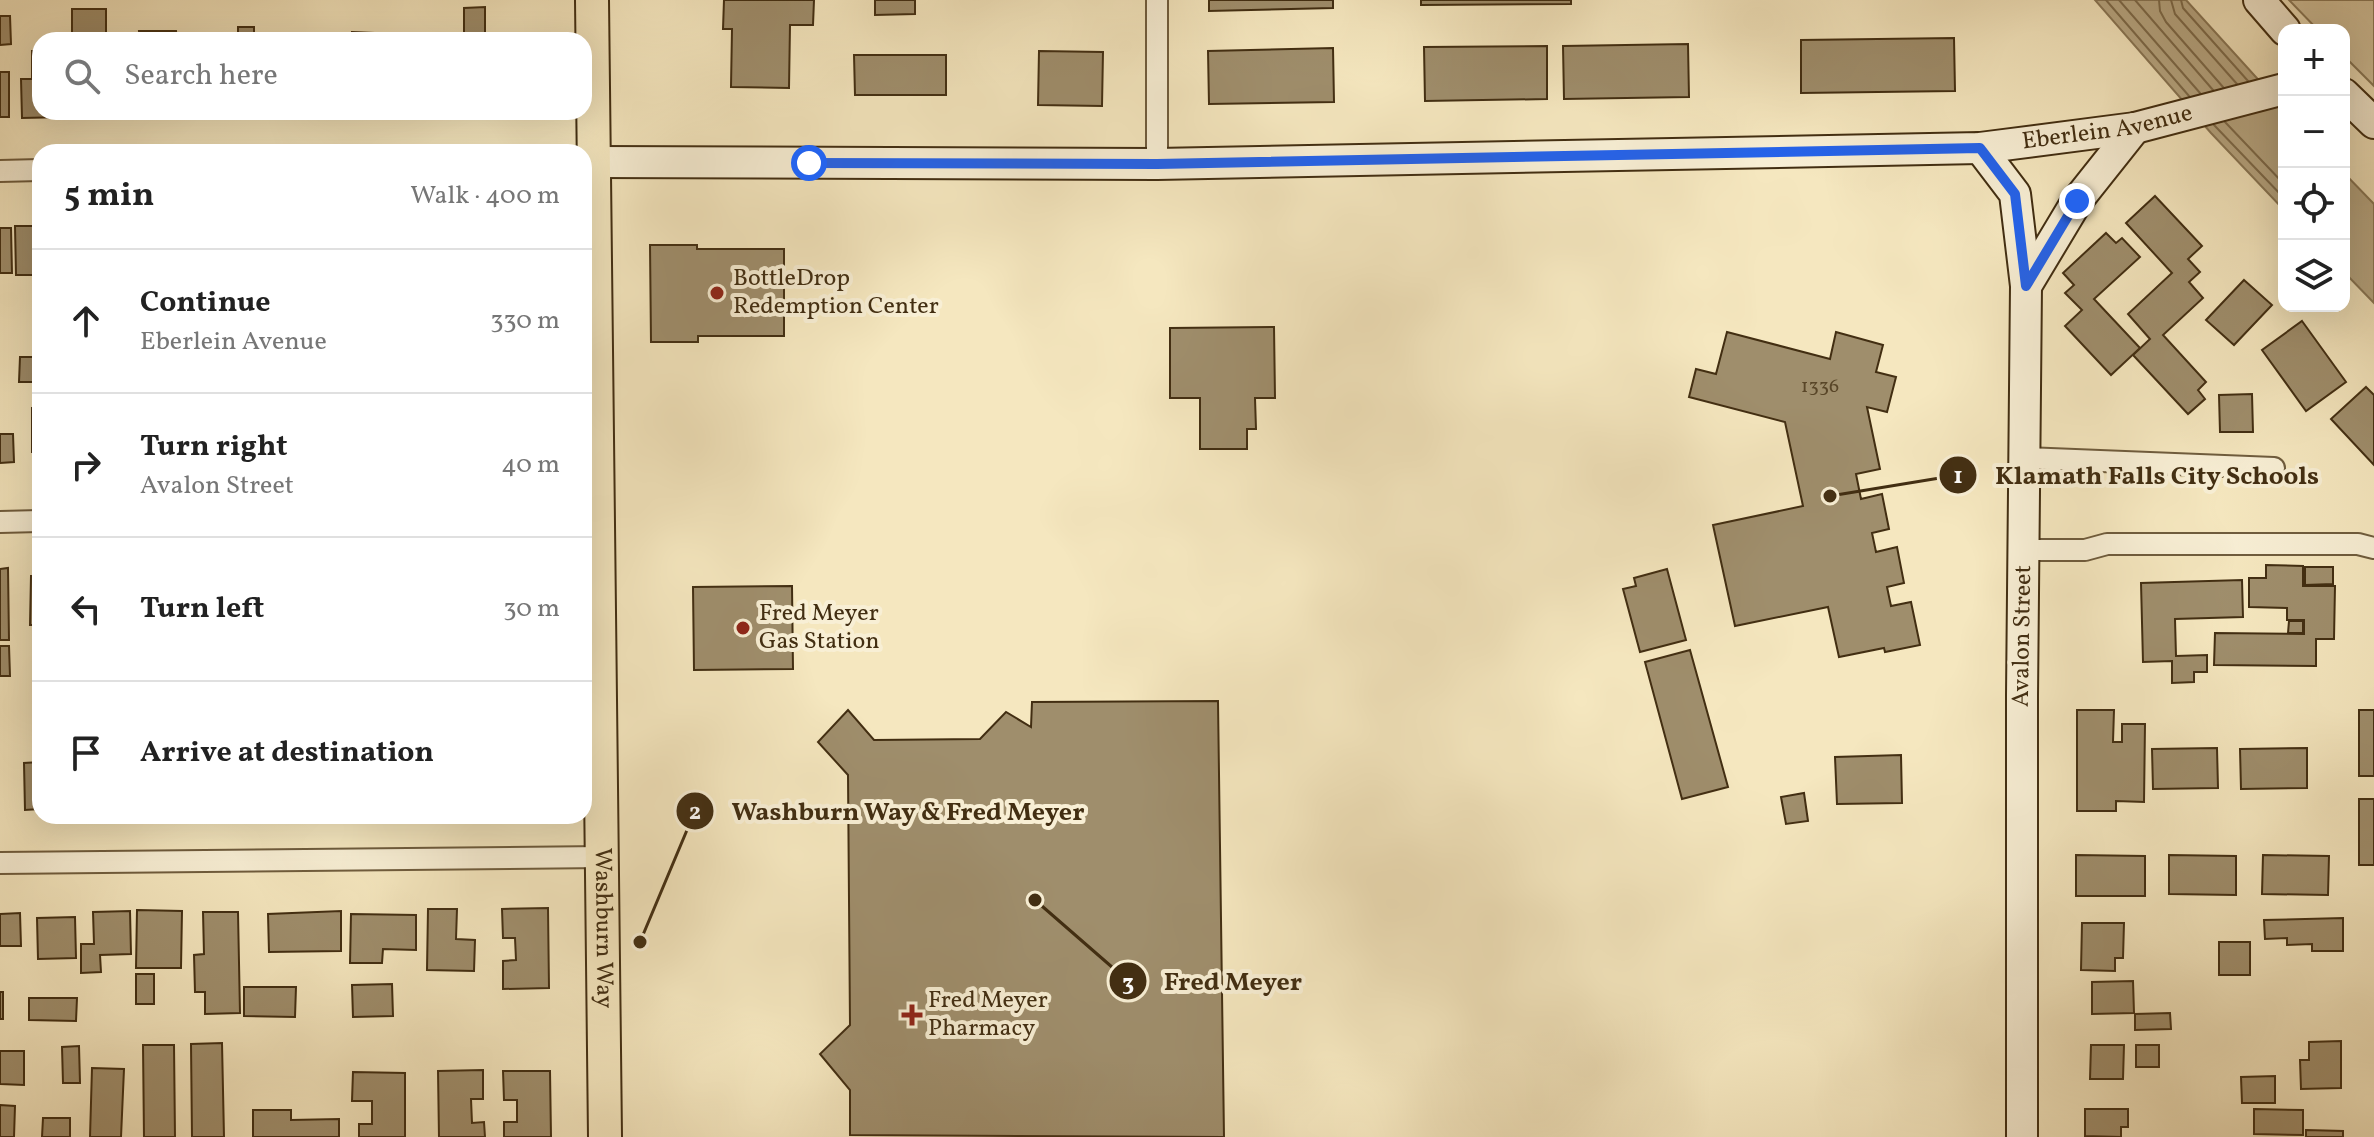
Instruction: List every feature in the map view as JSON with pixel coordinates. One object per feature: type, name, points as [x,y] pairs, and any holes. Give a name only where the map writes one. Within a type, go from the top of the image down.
[{"type":"main road","name":"Washburn Way","points":[[591,32],[592,0]]},
{"type":"main road","name":"Washburn Way","points":[[589,144],[590,120]]},
{"type":"main road","name":"Washburn Way","points":[[592,563],[603,857],[605,1137]]},
{"type":"street","points":[[1157,0],[1157,164]]},
{"type":"street","points":[[2259,0],[2280,24]]},
{"type":"street","name":"Eberlein Avenue","points":[[592,162],[1157,164],[1980,148],[2135,128],[2278,91]]},
{"type":"street","points":[[2346,96],[2374,123]]},
{"type":"street","points":[[2026,286],[2077,201],[2135,128]]},
{"type":"street","name":"Avalon Street","points":[[1980,148],[2015,194],[2026,286],[2022,1137]]},
{"type":"street","points":[[0,171],[32,170]]},
{"type":"street","points":[[2025,458],[2274,468]]},
{"type":"street","points":[[0,522],[32,521]]},
{"type":"street","points":[[2024,550],[2085,550],[2107,544],[2358,544],[2374,548]]},
{"type":"street","points":[[0,863],[603,857]]},
{"type":"shaded area","points":[[2289,0],[2374,0],[2374,86],[2350,62],[2350,24],[2312,24]]},
{"type":"water","points":[[2095,0],[2186,0],[2278,101],[2278,204],[2211,133]]},
{"type":"water","points":[[2350,179],[2374,204],[2374,303],[2350,278]]},
{"type":"building","points":[[724,0],[814,0],[813,25],[790,25],[789,88],[731,87],[732,29],[723,29]]},
{"type":"building","points":[[875,0],[915,0],[915,14],[875,15]]},
{"type":"building","points":[[1209,0],[1333,0],[1333,8],[1209,11]]},
{"type":"building","points":[[1421,0],[1571,0],[1571,4],[1421,5]]},
{"type":"building","points":[[485,7],[485,32],[464,32],[464,8]]},
{"type":"building","points":[[72,9],[106,9],[106,32],[72,32]]},
{"type":"building","points":[[0,16],[10,16],[11,44],[0,45]]},
{"type":"building","points":[[238,27],[254,27],[254,32],[238,32]]},
{"type":"building","points":[[1954,38],[1955,91],[1801,93],[1801,40]]},
{"type":"building","points":[[1688,44],[1689,97],[1564,99],[1563,46]]},
{"type":"building","points":[[1547,46],[1547,99],[1425,101],[1424,47]]},
{"type":"building","points":[[1333,48],[1334,102],[1209,104],[1208,51]]},
{"type":"building","points":[[1039,51],[1103,52],[1102,106],[1038,105]]},
{"type":"building","points":[[854,55],[946,55],[946,95],[855,95]]},
{"type":"building","points":[[0,72],[9,72],[9,117],[0,117]]},
{"type":"building","points":[[21,79],[32,79],[32,118],[22,118]]},
{"type":"building","points":[[2155,196],[2202,246],[2188,259],[2200,272],[2189,282],[2203,298],[2163,335],[2206,382],[2198,390],[2205,399],[2188,414],[2133,355],[2150,339],[2128,314],[2172,273],[2126,223]]},
{"type":"building","points":[[15,226],[32,226],[32,275],[16,275]]},
{"type":"building","points":[[0,228],[11,228],[12,273],[0,273]]},
{"type":"building","points":[[2106,233],[2116,243],[2122,238],[2140,257],[2094,299],[2140,348],[2111,375],[2065,326],[2082,310],[2065,293],[2074,285],[2063,273]]},
{"type":"building","name":"BottleDrop Redemption Center","points":[[650,245],[697,245],[697,249],[784,249],[784,336],[698,336],[698,342],[651,342]]},
{"type":"building","points":[[2244,280],[2272,305],[2234,345],[2206,320]]},
{"type":"building","points":[[2302,321],[2346,382],[2306,411],[2262,350]]},
{"type":"building","points":[[1274,327],[1275,398],[1255,398],[1256,429],[1247,429],[1247,449],[1200,449],[1200,398],[1170,398],[1170,328]]},
{"type":"building","points":[[1727,332],[1830,359],[1836,332],[1883,345],[1876,372],[1896,377],[1887,412],[1867,407],[1880,469],[1856,474],[1861,499],[1882,494],[1889,529],[1872,533],[1876,552],[1897,547],[1904,583],[1887,587],[1891,606],[1911,602],[1920,645],[1839,657],[1828,607],[1735,626],[1713,525],[1803,506],[1785,422],[1689,397],[1696,369],[1716,374]]},
{"type":"building","points":[[20,357],[32,357],[32,382],[19,382]]},
{"type":"building","points":[[2366,387],[2374,395],[2374,465],[2331,419]]},
{"type":"building","points":[[2252,394],[2253,432],[2220,432],[2219,395]]},
{"type":"building","points":[[0,434],[13,434],[14,462],[0,463]]},
{"type":"building","points":[[2266,565],[2303,566],[2303,586],[2335,586],[2334,639],[2316,639],[2316,666],[2214,665],[2215,633],[2304,634],[2304,620],[2287,620],[2287,608],[2249,607],[2249,578],[2266,578]]},
{"type":"building","points":[[2305,567],[2333,567],[2333,584],[2305,585]]},
{"type":"building","points":[[8,568],[9,640],[0,640],[0,569]]},
{"type":"building","points":[[1667,569],[1686,640],[1640,652],[1623,589],[1636,586],[1634,578]]},
{"type":"building","points":[[31,576],[32,576],[32,625]]},
{"type":"building","points":[[2242,580],[2243,617],[2175,619],[2176,656],[2207,655],[2207,672],[2194,672],[2194,682],[2172,683],[2172,661],[2143,662],[2141,583]]},
{"type":"building","points":[[792,586],[793,669],[694,670],[693,587]]},
{"type":"building","points":[[2289,621],[2303,621],[2303,633],[2288,633]]},
{"type":"building","points":[[0,646],[9,646],[10,676],[0,676]]},
{"type":"building","points":[[1690,650],[1728,787],[1682,799],[1645,662]]},
{"type":"building","points":[[1218,701],[1224,1137],[850,1135],[850,1090],[820,1054],[850,1025],[848,775],[818,742],[848,710],[874,740],[980,739],[1006,712],[1031,727],[1032,702]]},
{"type":"building","points":[[2077,710],[2114,710],[2113,742],[2122,742],[2122,724],[2145,724],[2144,802],[2116,801],[2116,811],[2077,811]]},
{"type":"building","points":[[2359,710],[2374,710],[2374,776],[2359,776]]},
{"type":"building","points":[[2217,748],[2218,788],[2153,789],[2152,749]]},
{"type":"building","points":[[2307,748],[2307,788],[2241,789],[2240,749]]},
{"type":"building","points":[[1901,755],[1902,803],[1837,804],[1835,757]]},
{"type":"building","points":[[32,762],[32,810],[25,810],[24,763]]},
{"type":"building","points":[[1804,793],[1808,821],[1786,824],[1781,797]]},
{"type":"building","points":[[2359,799],[2374,799],[2374,865],[2359,865]]},
{"type":"building","points":[[2076,855],[2145,856],[2145,896],[2076,896]]},
{"type":"building","points":[[2169,855],[2236,856],[2236,895],[2169,894]]},
{"type":"building","points":[[2263,855],[2329,856],[2328,895],[2262,894]]},
{"type":"building","points":[[548,908],[549,988],[503,989],[503,961],[516,960],[515,938],[503,938],[502,909]]},
{"type":"building","points":[[428,909],[457,909],[456,939],[475,940],[474,971],[427,970]]},
{"type":"building","points":[[137,910],[182,911],[181,968],[136,968]]},
{"type":"building","points":[[130,911],[131,954],[100,955],[101,972],[81,973],[81,944],[94,944],[93,912]]},
{"type":"building","points":[[341,911],[341,951],[269,952],[268,914]]},
{"type":"building","points":[[203,912],[238,912],[240,1013],[205,1014],[205,992],[195,992],[194,955],[204,954]]},
{"type":"building","points":[[20,913],[21,946],[0,946],[0,914]]},
{"type":"building","points":[[351,914],[416,915],[416,950],[383,949],[382,963],[350,963]]},
{"type":"building","points":[[75,917],[76,958],[38,959],[37,918]]},
{"type":"building","points":[[2343,918],[2343,951],[2312,951],[2312,944],[2287,945],[2287,938],[2265,939],[2264,920]]},
{"type":"building","points":[[2082,923],[2124,923],[2123,958],[2115,958],[2115,971],[2081,970]]},
{"type":"building","points":[[2219,942],[2250,942],[2250,975],[2219,975]]},
{"type":"building","points":[[136,974],[154,974],[154,1004],[136,1004]]},
{"type":"building","points":[[2133,981],[2134,1013],[2092,1014],[2092,982]]},
{"type":"building","points":[[392,984],[393,1016],[353,1017],[352,985]]},
{"type":"building","points":[[244,987],[296,987],[295,1017],[244,1016]]},
{"type":"building","points":[[0,992],[3,992],[3,1019],[0,1019]]},
{"type":"building","points":[[29,998],[77,998],[76,1021],[29,1020]]},
{"type":"building","points":[[2170,1013],[2171,1029],[2135,1030],[2135,1014]]},
{"type":"building","points":[[2341,1041],[2341,1088],[2301,1089],[2300,1060],[2309,1060],[2309,1042]]},
{"type":"building","points":[[222,1043],[224,1137],[192,1137],[191,1044]]},
{"type":"building","points":[[143,1045],[174,1045],[175,1137],[144,1137]]},
{"type":"building","points":[[2091,1045],[2124,1045],[2123,1079],[2090,1079]]},
{"type":"building","points":[[2136,1045],[2159,1045],[2159,1067],[2136,1067]]},
{"type":"building","points":[[79,1046],[80,1083],[63,1083],[62,1047]]},
{"type":"building","points":[[0,1051],[24,1051],[24,1085],[0,1084]]},
{"type":"building","points":[[92,1068],[124,1069],[121,1137],[90,1137]]},
{"type":"building","points":[[483,1070],[483,1099],[471,1099],[472,1123],[484,1122],[485,1137],[439,1137],[438,1071]]},
{"type":"building","points":[[503,1071],[550,1071],[551,1137],[504,1137],[504,1122],[517,1122],[517,1100],[504,1100]]},
{"type":"building","points":[[353,1072],[405,1073],[405,1137],[359,1137],[359,1124],[372,1124],[372,1101],[352,1101]]},
{"type":"building","points":[[2275,1076],[2275,1103],[2242,1103],[2241,1077]]},
{"type":"building","points":[[0,1105],[15,1106],[14,1137],[0,1137]]},
{"type":"building","points":[[2085,1109],[2128,1109],[2128,1127],[2121,1127],[2121,1137],[2085,1136]]},
{"type":"building","points":[[2254,1109],[2303,1110],[2303,1135],[2254,1134]]},
{"type":"building","points":[[253,1110],[291,1110],[291,1120],[339,1119],[339,1137],[253,1137]]},
{"type":"building","points":[[43,1118],[70,1118],[70,1137],[42,1137]]},
{"type":"building","points":[[2306,1130],[2343,1131],[2343,1137],[2306,1137]]},
{"type":"place","name":"BottleDrop Redemption Center","points":[[717,293]]},
{"type":"place","name":"Klamath Falls City Schools","points":[[1830,496]]},
{"type":"place","name":"Fred Meyer Gas Station","points":[[743,628]]},
{"type":"place","name":"Fred Meyer","points":[[1035,900]]},
{"type":"place","name":"Washburn Way & Fred Meyer","points":[[640,942]]},
{"type":"place","name":"Fred Meyer Pharmacy","points":[[912,1015]]},
{"type":"route","points":[[809,163],[1157,164],[1980,148],[2015,194],[2026,286],[2077,201]]}]
